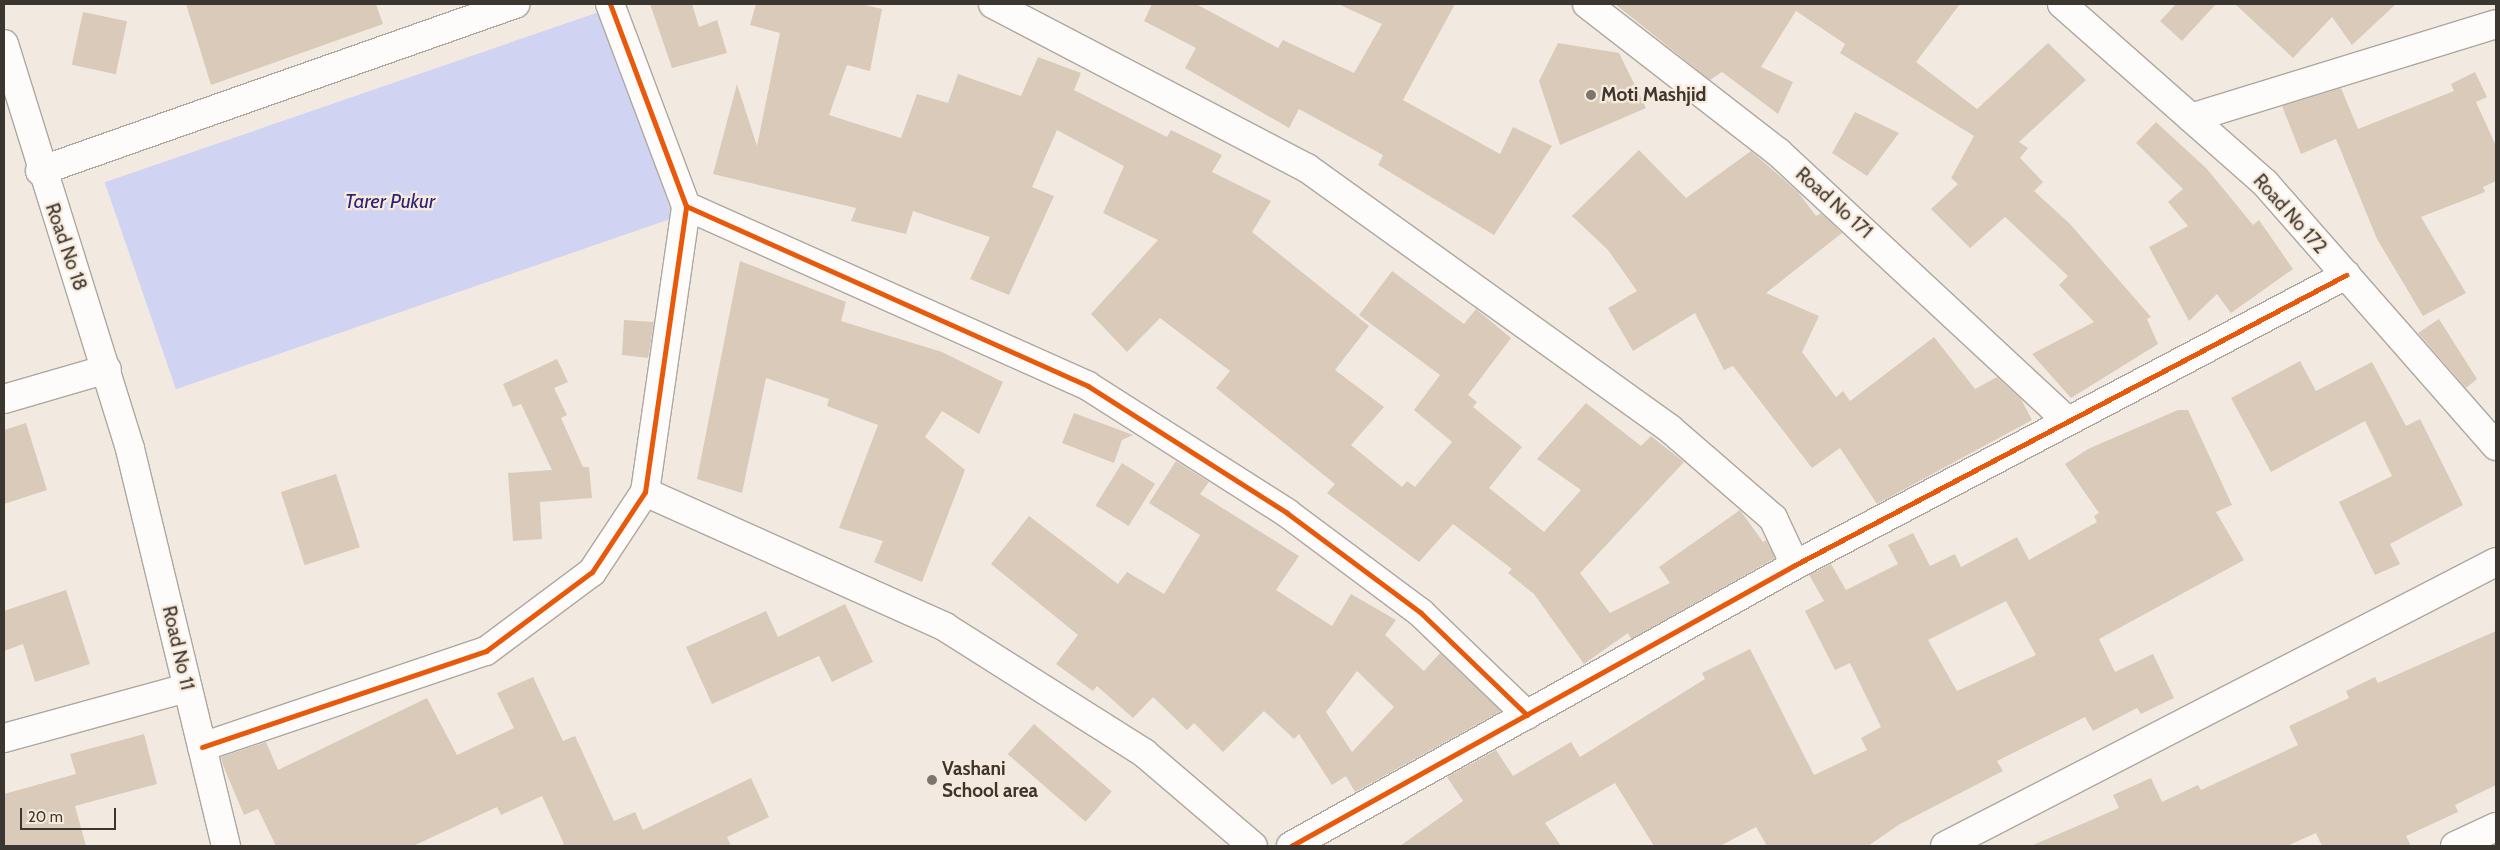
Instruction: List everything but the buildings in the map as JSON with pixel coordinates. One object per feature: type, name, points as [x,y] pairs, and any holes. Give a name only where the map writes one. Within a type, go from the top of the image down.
[{"type":"street","points":[[40,171],[515,4]]},
{"type":"street","points":[[202,747],[486,650],[592,572],[645,492],[686,206],[610,4]]},
{"type":"street","points":[[993,4],[1307,168],[1668,428],[1773,518],[1795,565]]},
{"type":"street","name":"Road No 171","points":[[1587,4],[1778,152],[2066,420]]},
{"type":"street","name":"Road No 172","points":[[2062,4],[2265,183],[2496,446]]},
{"type":"street","points":[[2191,118],[2496,24]]},
{"type":"street","name":"Road No 18","points":[[4,44],[40,171],[107,369],[130,449]]},
{"type":"street","points":[[686,206],[1088,386],[1287,513],[1421,613],[1527,715]]},
{"type":"street","points":[[1291,846],[1795,565],[2066,420],[2346,275]]},
{"type":"street","points":[[4,399],[107,369]]},
{"type":"street","name":"Road No 11","points":[[130,449],[226,846]]},
{"type":"street","points":[[645,492],[945,627],[1144,753],[1253,846]]},
{"type":"street","points":[[1958,843],[2496,562]]},
{"type":"street","points":[[4,738],[187,688]]},
{"type":"street","points":[[2455,846],[2496,827]]},
{"type":"water","name":"Tarer Pukur","points":[[602,11],[673,218],[176,389],[105,182]]},
{"type":"cycle path","points":[[202,747],[486,651],[592,572],[645,492],[686,206],[610,4]]},
{"type":"cycle path","points":[[686,206],[1088,386],[1287,513],[1421,613],[1527,715]]},
{"type":"cycle path","points":[[1291,846],[1795,565],[2346,275]]},
{"type":"place","name":"Moti Mashjid","points":[[1591,95]]},
{"type":"place","name":"Vashani School area","points":[[932,780]]}]
